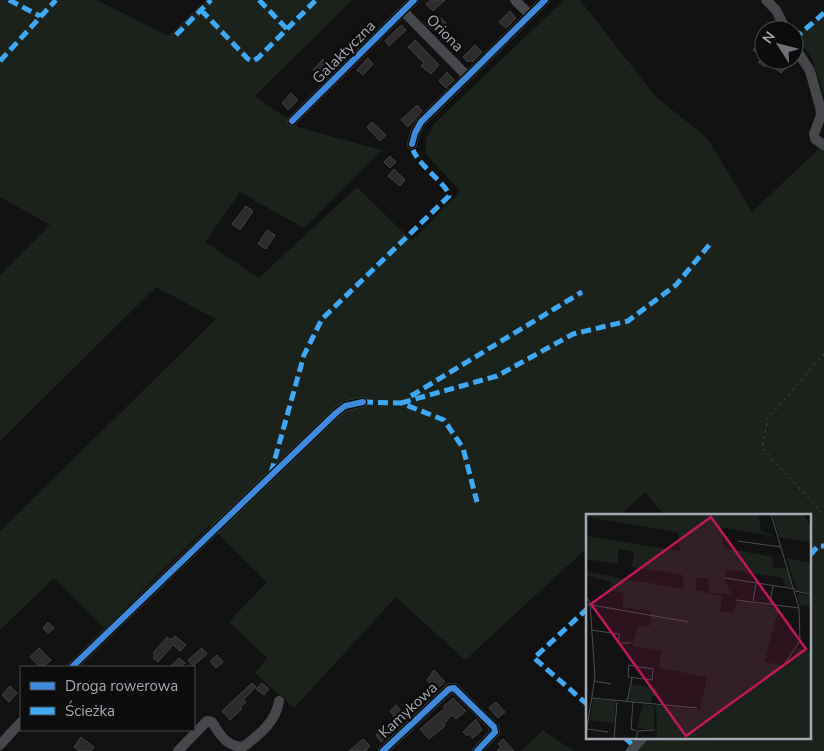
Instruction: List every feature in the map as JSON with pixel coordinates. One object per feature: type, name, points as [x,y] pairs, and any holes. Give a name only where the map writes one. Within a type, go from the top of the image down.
[{"type":"street","name":"Galaktyczna","points":[[292,121],[414,0]]},
{"type":"street","points":[[514,0],[530,15]]},
{"type":"street","points":[[412,144],[421,122],[545,0]]},
{"type":"street","points":[[766,0],[776,10],[781,20]]},
{"type":"street","name":"Oriona","points":[[402,11],[467,76]]},
{"type":"street","points":[[804,63],[812,76],[821,114],[814,134],[815,139],[824,145]]},
{"type":"street","points":[[73,666],[336,413],[345,406],[363,402]]},
{"type":"street","name":"Kamykowa","points":[[383,751],[449,689],[454,688],[494,727],[495,732],[492,737],[477,751]]},
{"type":"street","points":[[178,751],[207,722],[212,722],[219,735],[227,742],[243,746],[257,737],[277,714],[279,701]]},
{"type":"street","points":[[0,745],[20,723]]},
{"type":"street","points":[[631,751],[642,738]]},
{"type":"path","points":[[824,354],[768,418],[762,448],[824,515]]},
{"type":"shaded area","points":[[0,0],[97,0],[168,36],[206,0],[352,0],[255,96],[300,128],[382,150],[304,228],[240,192],[205,242],[259,278],[357,187],[412,241],[460,191],[426,154],[426,138],[435,123],[564,0],[580,0],[655,96],[707,138],[752,212],[824,144],[824,751],[636,751],[647,738],[812,738],[812,514],[663,514],[645,492],[622,514],[586,514],[586,549],[465,660],[396,597],[294,708],[255,673],[267,658],[229,622],[267,582],[209,525],[104,628],[54,578],[0,630],[0,531],[216,319],[156,287],[0,441],[0,275],[50,225],[0,197]]},
{"type":"shaded area","points":[[824,13],[824,95],[811,57],[804,46],[804,30]]},
{"type":"shaded area","points":[[543,730],[573,751],[521,751]]},
{"type":"building","points":[[431,0],[445,0],[433,11],[426,4]]},
{"type":"building","points":[[510,11],[516,18],[506,28],[499,22]]},
{"type":"building","points":[[439,16],[449,26],[445,29],[460,43],[455,49],[431,25]]},
{"type":"building","points":[[401,25],[406,30],[389,46],[385,41]]},
{"type":"building","points":[[415,40],[439,65],[431,74],[421,66],[424,63],[408,47]]},
{"type":"building","points":[[475,45],[482,52],[472,62],[470,60],[468,62],[463,57]]},
{"type":"building","points":[[368,58],[373,64],[363,75],[357,70]]},
{"type":"building","points":[[323,59],[330,66],[321,78],[313,70]]},
{"type":"building","points":[[447,72],[454,80],[446,88],[439,81]]},
{"type":"building","points":[[291,93],[298,100],[288,110],[282,103]]},
{"type":"building","points":[[417,105],[422,111],[408,127],[401,120]]},
{"type":"building","points":[[372,122],[386,135],[380,141],[367,127]]},
{"type":"building","points":[[390,156],[396,162],[390,168],[384,162]]},
{"type":"building","points":[[394,169],[405,180],[400,186],[388,176]]},
{"type":"building","points":[[246,206],[253,211],[240,230],[232,224]]},
{"type":"building","points":[[267,230],[275,235],[266,249],[258,244]]},
{"type":"building","points":[[48,622],[54,628],[48,633],[43,628]]},
{"type":"building","points":[[175,636],[186,645],[180,651],[173,645],[158,662],[153,658],[155,655],[153,653],[167,637],[171,640]]},
{"type":"building","points":[[39,648],[51,660],[44,666],[39,666],[30,657]]},
{"type":"building","points":[[202,648],[207,654],[193,666],[188,660]]},
{"type":"building","points":[[217,655],[223,662],[216,668],[210,661]]},
{"type":"building","points":[[179,658],[185,663],[181,666],[171,666]]},
{"type":"building","points":[[434,670],[445,682],[436,690],[427,680]]},
{"type":"building","points":[[252,683],[256,687],[243,700],[246,702],[240,707],[242,709],[230,720],[222,711]]},
{"type":"building","points":[[262,683],[269,689],[264,695],[256,689]]},
{"type":"building","points":[[10,686],[17,693],[9,702],[2,695]]},
{"type":"building","points":[[453,698],[466,711],[456,719],[452,715],[444,724],[445,726],[429,739],[420,729],[445,708],[444,706]]},
{"type":"building","points":[[496,702],[505,712],[498,718],[489,708]]},
{"type":"building","points":[[396,705],[406,717],[381,742],[376,735],[391,721],[394,716],[390,711]]},
{"type":"building","points":[[476,719],[482,730],[473,738],[469,734],[467,736],[463,732]]},
{"type":"building","points":[[81,737],[94,747],[91,751],[79,751],[74,747]]},
{"type":"building","points":[[363,739],[370,746],[365,751],[349,751]]},
{"type":"building","points":[[503,739],[514,751],[497,751],[501,747],[498,744]]},
{"type":"marked path","points":[[9,0],[40,16]]},
{"type":"marked path","points":[[0,61],[56,0]]},
{"type":"marked path","points":[[176,35],[211,0]]},
{"type":"marked path","points":[[259,0],[287,29]]},
{"type":"marked path","points":[[201,10],[248,59],[253,61],[316,0]]},
{"type":"marked path","points":[[804,30],[824,13]]},
{"type":"marked path","points":[[271,473],[304,355],[322,319],[449,196],[448,192],[413,150]]},
{"type":"marked path","points":[[401,403],[497,376],[573,334],[628,321],[676,285],[710,244]]},
{"type":"marked path","points":[[411,396],[582,292]]},
{"type":"marked path","points":[[363,402],[401,403],[444,420],[463,448],[477,502]]},
{"type":"marked path","points":[[812,553],[818,546],[824,546]]},
{"type":"marked path","points":[[586,610],[534,658],[586,703]]},
{"type":"marked path","points":[[625,738],[635,747]]},
{"type":"cycle path","points":[[292,121],[414,0]]},
{"type":"cycle path","points":[[412,144],[421,122],[545,0]]},
{"type":"cycle path","points":[[73,666],[336,413],[345,406],[363,402]]},
{"type":"cycle path","points":[[383,751],[449,689],[454,688],[494,727],[495,732],[477,751]]}]
